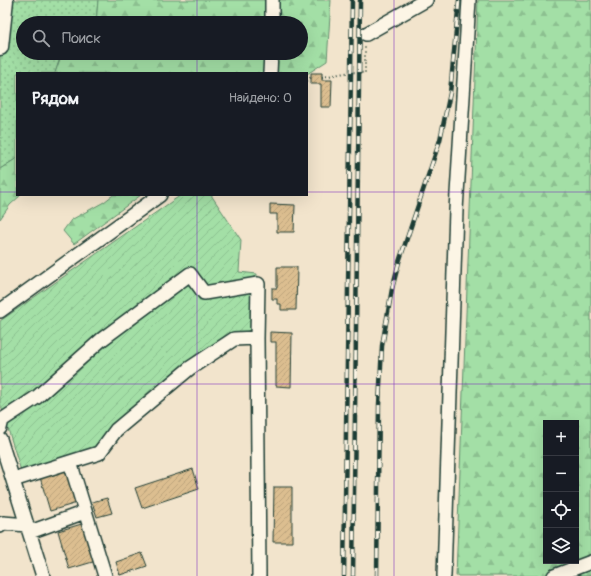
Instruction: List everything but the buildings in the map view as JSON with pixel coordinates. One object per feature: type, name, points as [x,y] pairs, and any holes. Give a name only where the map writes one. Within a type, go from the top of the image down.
[{"type":"main road","points":[[0,47],[5,0]]},
{"type":"street","points":[[272,0],[272,16]]},
{"type":"street","points":[[366,34],[426,0]]},
{"type":"street","points":[[444,576],[456,210],[469,0]]},
{"type":"street","points":[[270,72],[271,60]]},
{"type":"street","points":[[0,311],[159,196]]},
{"type":"street","points":[[0,428],[2,420],[36,398],[101,340],[190,274],[204,293],[258,284],[259,576]]},
{"type":"street","points":[[13,480],[99,453],[116,430],[190,368],[234,339],[257,338]]},
{"type":"street","points":[[0,439],[43,576]]},
{"type":"street","points":[[70,462],[106,576]]},
{"type":"street","points":[[0,526],[3,523],[28,528],[85,512]]},
{"type":"street","points":[[554,576],[591,562]]},
{"type":"path","points":[[322,77],[351,72],[365,73],[366,34]]},
{"type":"path","points":[[308,80],[311,77]]},
{"type":"green space","points":[[0,0],[98,0],[97,16],[16,16],[16,60],[60,60],[55,72],[16,72],[16,159],[0,169]]},
{"type":"green space","points":[[98,0],[331,0],[327,61],[308,73],[308,72],[55,72],[60,60],[308,60],[308,16],[97,16]]},
{"type":"green space","points":[[478,0],[591,0],[591,576],[456,576]]},
{"type":"green space","points":[[16,159],[16,196],[20,196],[10,205],[0,219],[0,169]]},
{"type":"green space","points":[[112,196],[140,196],[74,244],[63,231],[71,220],[104,202]]},
{"type":"green space","points":[[180,196],[212,196],[241,240],[239,272],[257,274],[255,328],[232,337],[96,449],[21,471],[0,403],[0,321]]},
{"type":"railway","points":[[344,576],[352,0]]},
{"type":"railway","points":[[353,576],[360,0]]},
{"type":"railway","points":[[377,576],[379,405],[382,346],[392,289],[399,262],[440,140],[450,93],[459,0]]}]
